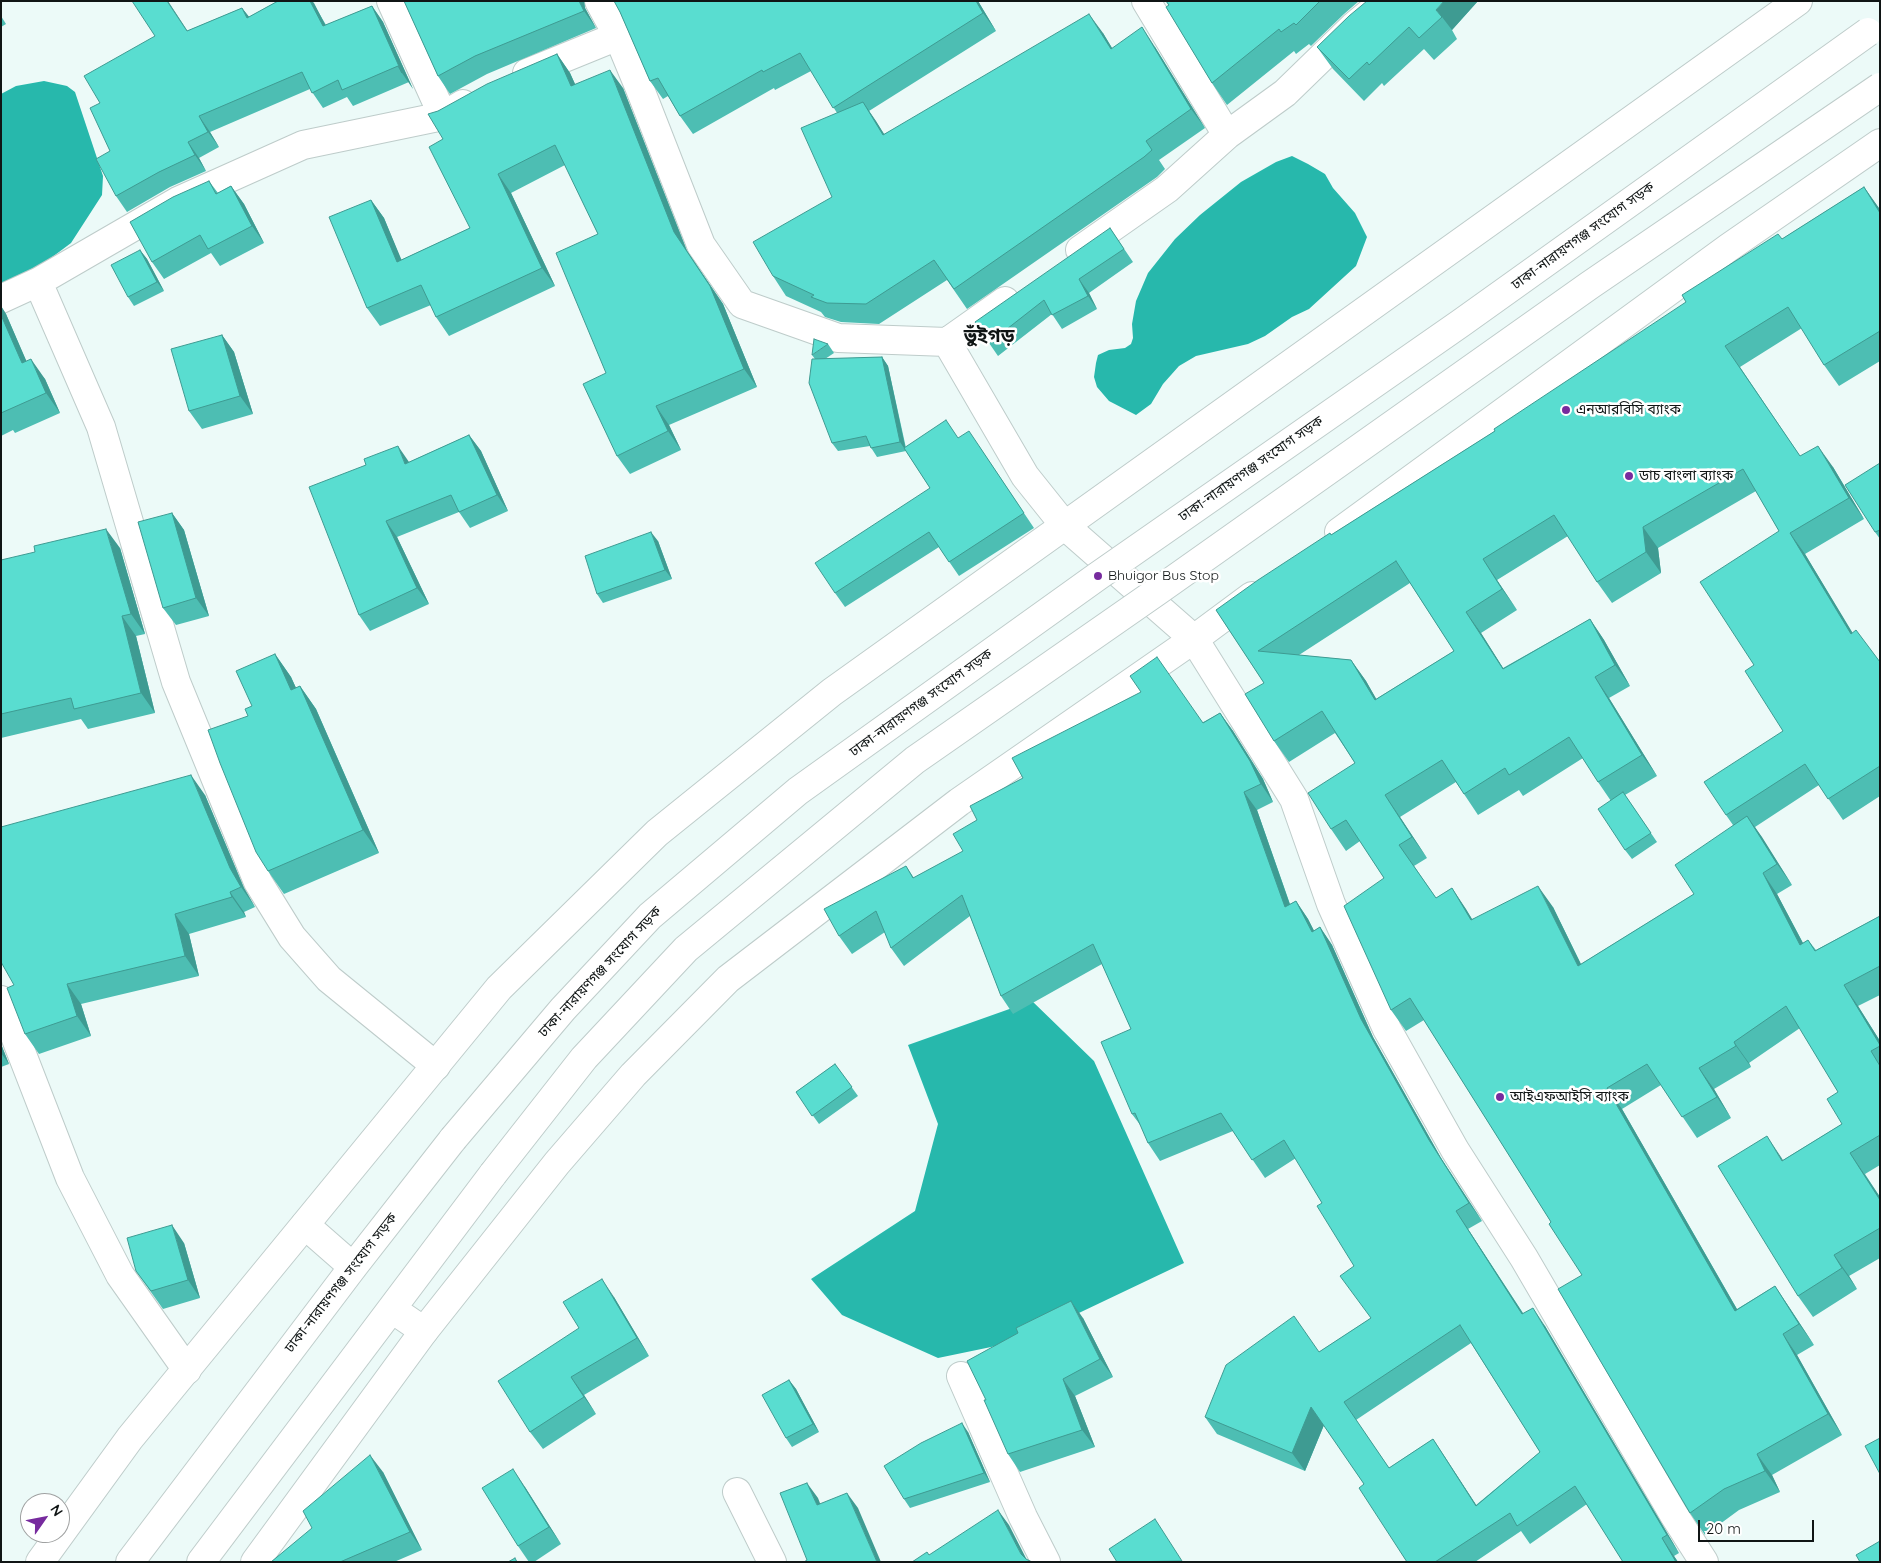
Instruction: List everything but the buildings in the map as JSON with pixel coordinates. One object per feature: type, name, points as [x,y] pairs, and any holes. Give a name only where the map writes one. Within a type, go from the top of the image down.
[{"type":"street","points":[[391,1],[443,116]]},
{"type":"street","points":[[599,1],[618,36],[701,245],[742,304],[838,338],[947,342],[1028,286]]},
{"type":"street","points":[[1146,1],[1226,135]]},
{"type":"street","points":[[1061,263],[1167,189],[1226,135],[1285,94],[1354,26],[1384,1]]},
{"type":"street","points":[[40,1562],[130,1438],[499,988],[658,833],[832,692],[1798,1]]},
{"type":"street","name":"ঢাকা-নারায়ণগঞ্জ সংযোগ সড়ক","points":[[130,1562],[453,1138],[563,1009],[650,916],[798,791],[1098,576],[1469,318],[1874,28]]},
{"type":"street","points":[[1,299],[38,282],[178,200],[304,145],[443,116],[493,88],[618,36]]},
{"type":"street","points":[[201,1562],[493,1174],[584,1058],[686,949],[915,760],[1590,285],[1880,87]]},
{"type":"street","points":[[1321,546],[1728,248],[1880,143]]},
{"type":"street","points":[[38,282],[101,428],[176,682],[258,882],[292,937],[329,979],[436,1066]]},
{"type":"street","points":[[947,342],[1025,476],[1065,526],[1194,639],[1294,799],[1332,904],[1392,1038],[1455,1150],[1524,1258],[1674,1515],[1704,1562]]},
{"type":"street","points":[[255,1562],[424,1331],[557,1163],[633,1075],[728,979],[959,802],[1194,639],[1273,580]]},
{"type":"street","points":[[1,1000],[70,1178],[120,1275],[187,1370]]},
{"type":"street","points":[[305,1225],[353,1267]]},
{"type":"street","points":[[392,1309],[424,1331]]},
{"type":"street","points":[[961,1376],[1022,1517],[1046,1562]]},
{"type":"street","points":[[737,1492],[772,1562]]},
{"type":"water","points":[[44,81],[67,86],[75,92],[103,176],[102,195],[71,243],[51,258],[1,289],[1,94],[16,86]]},
{"type":"water","points":[[1292,156],[1325,174],[1333,188],[1355,213],[1367,237],[1356,266],[1309,309],[1292,317],[1265,336],[1248,344],[1196,356],[1179,366],[1163,384],[1151,404],[1136,415],[1109,401],[1097,387],[1094,377],[1098,355],[1109,350],[1125,348],[1131,344],[1136,301],[1148,273],[1175,239],[1200,215],[1241,182],[1276,162]]},
{"type":"water","points":[[1032,1001],[1094,1061],[1184,1263],[1020,1341],[938,1358],[842,1315],[811,1279],[915,1211],[938,1124],[908,1045]]},
{"type":"place","name":"এনআরবিসি ব্যাংক","points":[[1566,410]]},
{"type":"place","name":"ডাচ বাংলা ব্যাংক","points":[[1629,476]]},
{"type":"place","name":"Bhuigor Bus Stop","points":[[1098,576]]},
{"type":"place","name":"আইএফআইসি ব্যাংক","points":[[1500,1097]]},
{"type":"district","name":"ভুঁইগড়","points":[[989,336]]}]
